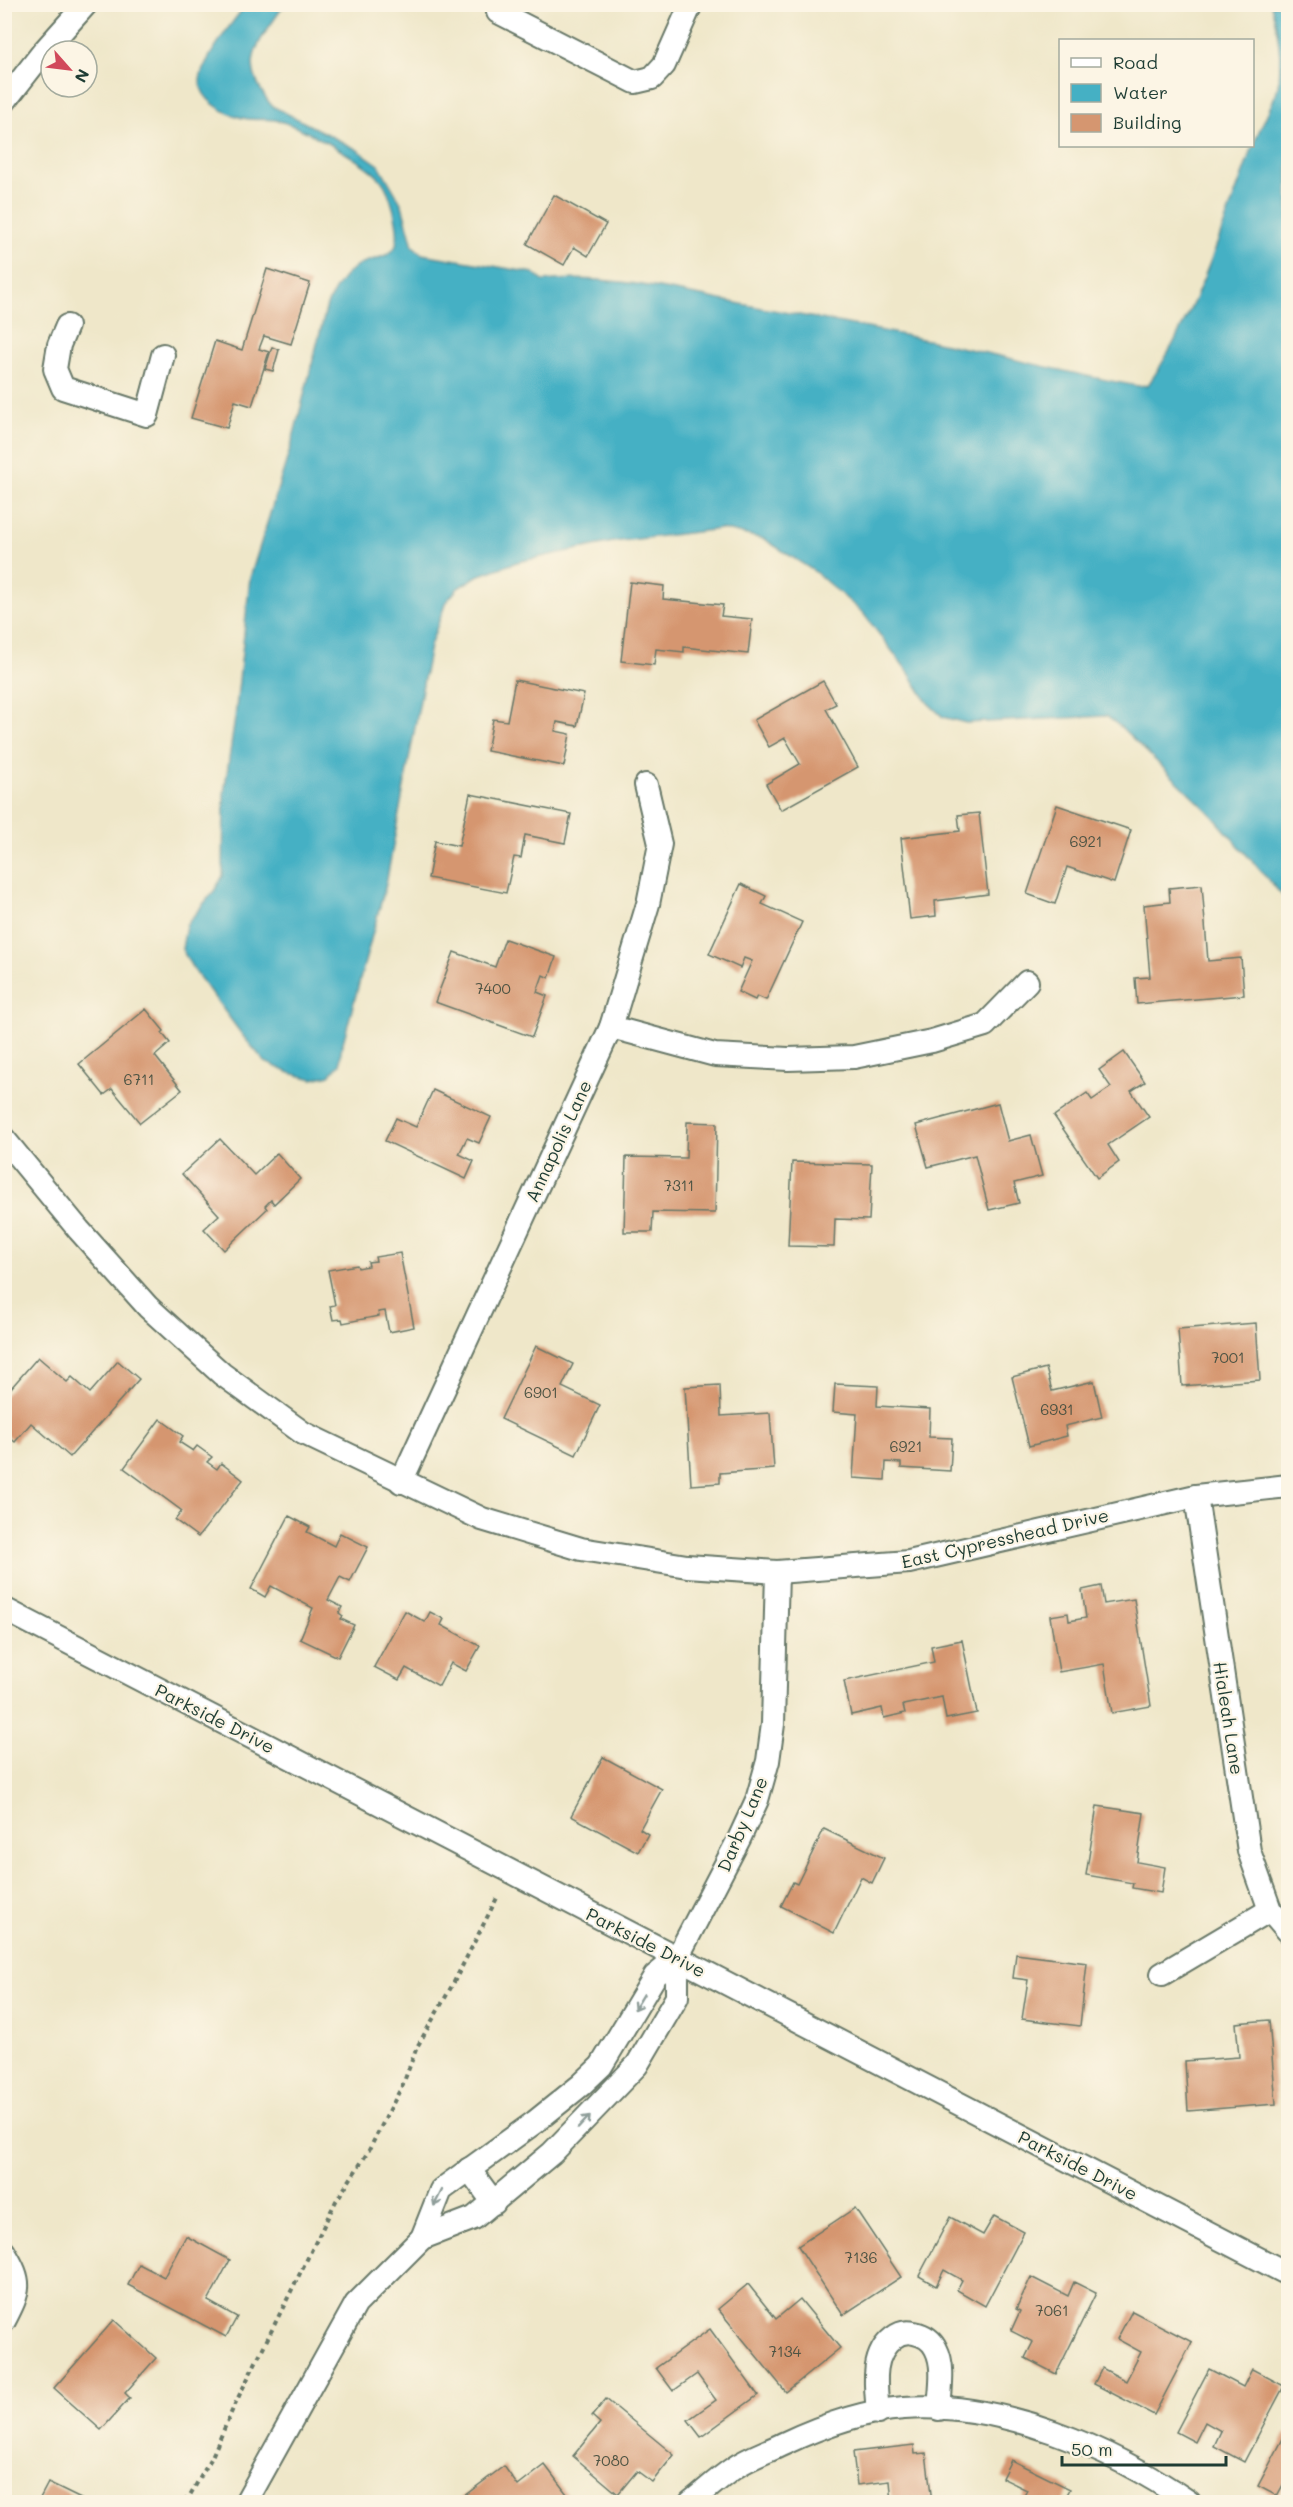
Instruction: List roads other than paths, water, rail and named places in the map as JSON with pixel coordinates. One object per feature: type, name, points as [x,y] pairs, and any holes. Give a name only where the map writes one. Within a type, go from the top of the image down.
[{"type":"street","points":[[4,102],[44,51],[86,4]]},
{"type":"street","points":[[498,12],[635,82],[652,78],[664,65],[691,4]]},
{"type":"street","points":[[67,326],[59,345],[55,369],[63,388],[147,415],[163,355]]},
{"type":"street","name":"Annapolis Lane","points":[[401,1482],[611,1027],[648,904],[660,844],[646,785]]},
{"type":"street","points":[[611,1027],[715,1055],[788,1059],[854,1057],[932,1041],[985,1025],[1027,982]]},
{"type":"street","name":"East Cypresshead Drive","points":[[4,1139],[78,1230],[148,1307],[222,1374],[303,1433],[482,1519],[581,1549],[687,1566],[777,1572],[909,1562],[1196,1496],[1288,1486]]},
{"type":"street","name":"Hialeah Lane","points":[[1196,1496],[1249,1851],[1270,1910],[1288,1931]]},
{"type":"street","name":"Darby Lane","points":[[677,1958],[739,1839],[756,1800],[768,1761],[773,1724],[777,1572]]},
{"type":"street","name":"Parkside Drive","points":[[4,1609],[1288,2274]]},
{"type":"street","points":[[1162,1974],[1270,1910]]},
{"type":"street","points":[[246,2502],[356,2304],[422,2238],[441,2190],[581,2085],[601,2066],[655,1976],[677,1958]]},
{"type":"street","points":[[422,2238],[474,2218],[494,2203],[552,2153],[637,2065],[677,1997],[677,1958]]},
{"type":"street","points":[[528,2126],[552,2153]]},
{"type":"street","points":[[469,2169],[494,2203]]},
{"type":"street","points":[[4,2252],[17,2273],[17,2295],[4,2321]]},
{"type":"street","points":[[878,2413],[877,2360],[886,2343],[897,2334],[909,2331],[930,2340],[937,2350],[940,2365],[939,2409]]},
{"type":"street","points":[[692,2502],[734,2467],[840,2421],[905,2408],[969,2410],[1034,2425],[1104,2454],[1189,2502]]},
{"type":"water","points":[[247,4],[284,5],[266,31],[255,54],[253,65],[255,77],[261,90],[272,106],[356,149],[379,165],[402,205],[413,246],[422,254],[534,273],[543,281],[593,280],[667,289],[908,336],[1138,386],[1148,385],[1166,357],[1208,268],[1256,138],[1278,86],[1279,45],[1271,5],[1288,5],[1288,902],[1210,813],[1122,728],[1106,716],[966,723],[943,717],[928,703],[909,673],[863,613],[814,571],[764,539],[721,529],[613,542],[517,562],[477,576],[458,588],[446,602],[430,646],[386,884],[341,1050],[340,1064],[330,1075],[313,1079],[290,1073],[265,1062],[192,967],[182,949],[186,925],[214,891],[223,876],[224,794],[235,718],[250,578],[291,446],[327,305],[347,274],[356,266],[392,251],[397,241],[397,227],[394,209],[385,185],[362,164],[333,146],[290,125],[274,120],[249,119],[233,115],[214,105],[204,94],[201,89],[201,74],[234,20]]}]
